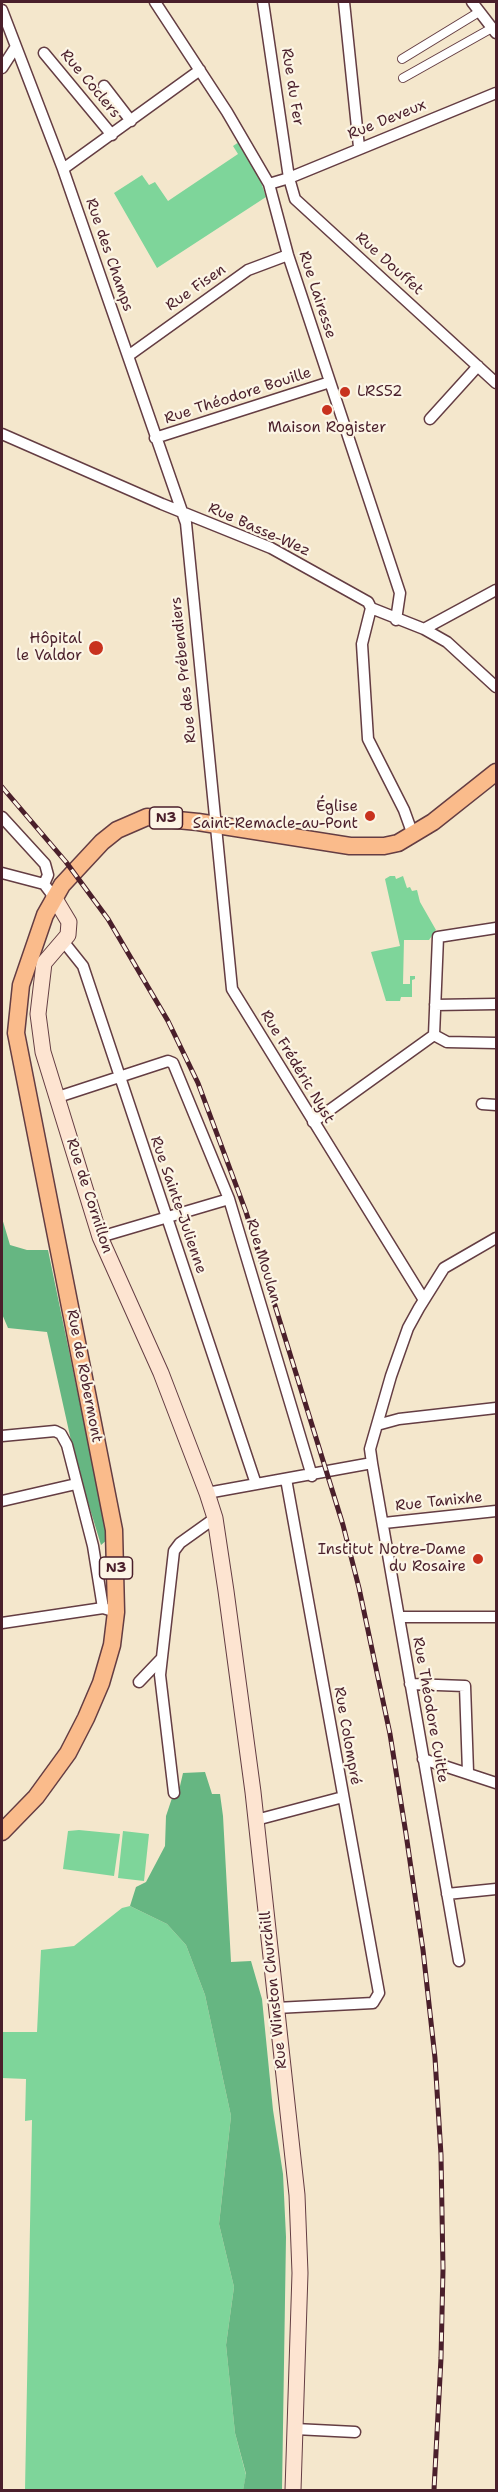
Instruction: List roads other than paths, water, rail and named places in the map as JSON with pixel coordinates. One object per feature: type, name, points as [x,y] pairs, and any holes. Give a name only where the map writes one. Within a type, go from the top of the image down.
[{"type":"main road","name":"N3","points":[[49,891],[102,842],[127,825],[147,817],[217,825],[366,848],[384,846],[413,835],[496,772]]},
{"type":"main road","points":[[49,891],[69,922],[68,935],[63,941]]},
{"type":"main road","name":"Rue de Robermont","points":[[2,1832],[36,1797],[68,1753],[101,1683],[112,1645],[109,1610],[114,1530],[16,1033],[21,985],[49,891]]},
{"type":"main road","name":"Rue de Cornillon","points":[[63,941],[44,963],[38,1014],[43,1052],[100,1237],[161,1372],[207,1493]]},
{"type":"main road","name":"Rue Winston Churchill","points":[[207,1493],[215,1518],[238,1675],[297,2195],[300,2273],[294,2490]]},
{"type":"street","name":"Rue Lairesse","points":[[154,2],[200,69],[269,183],[288,255],[400,593],[396,620]]},
{"type":"street","name":"Rue du Fer","points":[[263,2],[289,178]]},
{"type":"street","points":[[344,2],[359,147]]},
{"type":"street","points":[[403,78],[494,31],[472,2]]},
{"type":"street","name":"Rue des Champs","points":[[2,10],[63,169],[155,438],[183,512]]},
{"type":"street","points":[[402,59],[479,12]]},
{"type":"street","points":[[2,68],[15,48]]},
{"type":"street","name":"Rue Coclers","points":[[44,53],[112,135]]},
{"type":"street","points":[[63,169],[200,69]]},
{"type":"street","points":[[104,87],[131,121]]},
{"type":"street","name":"Rue Deveux","points":[[269,183],[289,178],[359,147],[496,93]]},
{"type":"street","name":"Rue Douffet","points":[[289,178],[295,199],[496,383]]},
{"type":"street","name":"Rue Fisen","points":[[128,356],[204,299],[248,270],[288,255]]},
{"type":"street","points":[[430,419],[478,366]]},
{"type":"street","name":"Rue Théodore Bouille","points":[[155,438],[330,382]]},
{"type":"street","name":"Rue Basse-Wez","points":[[2,434],[271,548],[368,602],[371,608],[396,620],[424,629],[447,642],[492,680],[496,687]]},
{"type":"street","name":"Rue des Prébendiers","points":[[183,512],[217,825]]},
{"type":"street","points":[[424,629],[496,590]]},
{"type":"street","points":[[371,608],[362,644],[368,739],[404,810],[413,835]]},
{"type":"street","points":[[2,817],[45,864],[49,891],[2,873]]},
{"type":"street","name":"Rue Frédéric Nyst","points":[[217,825],[232,988],[424,1299]]},
{"type":"street","points":[[434,1035],[438,937],[496,928]]},
{"type":"street","name":"Rue Sainte-Julienne","points":[[63,941],[83,966],[256,1484]]},
{"type":"street","points":[[435,1005],[496,1005]]},
{"type":"street","points":[[313,1122],[434,1035]]},
{"type":"street","points":[[434,1035],[447,1042],[496,1043]]},
{"type":"street","name":"Rue Moulan","points":[[119,1076],[171,1061],[199,1121],[228,1200],[312,1476]]},
{"type":"street","points":[[58,1096],[119,1076]]},
{"type":"street","points":[[482,1104],[496,1106]]},
{"type":"street","points":[[100,1237],[228,1200]]},
{"type":"street","name":"Rue Théodore Cuitte","points":[[459,1961],[370,1449],[408,1328],[424,1299],[444,1268],[496,1238]]},
{"type":"street","points":[[378,1425],[399,1419],[496,1408]]},
{"type":"street","points":[[2,1436],[56,1431],[61,1434],[67,1445],[75,1484],[109,1610],[2,1623]]},
{"type":"street","points":[[207,1493],[312,1476],[372,1463]]},
{"type":"street","name":"Rue Colompré","points":[[276,2008],[373,2002],[378,1998],[286,1479]]},
{"type":"street","points":[[2,1501],[75,1484]]},
{"type":"street","name":"Rue Tanixhe","points":[[384,1523],[496,1511]]},
{"type":"street","points":[[174,1793],[160,1675],[174,1551],[180,1543],[215,1518]]},
{"type":"street","points":[[399,1617],[496,1617]]},
{"type":"street","points":[[139,1682],[161,1659]]},
{"type":"street","points":[[410,1684],[465,1686],[468,1772]]},
{"type":"street","points":[[423,1759],[496,1783]]},
{"type":"street","points":[[256,1820],[343,1797]]},
{"type":"street","points":[[447,1894],[496,1889]]},
{"type":"street","points":[[295,2429],[354,2432]]},
{"type":"railway","points":[[2,787],[66,862],[108,919],[168,1021],[198,1083],[246,1212],[343,1525],[359,1588],[390,1734],[423,1950],[435,2058],[441,2155],[443,2269],[434,2490]]},
{"type":"place","name":"LRS52","points":[[345,392]]},
{"type":"place","name":"Maison Rogister","points":[[327,410]]},
{"type":"place","name":"Hôpital le Valdor","points":[[96,648]]},
{"type":"place","name":"Église Saint-Remacle-au-Pont","points":[[370,816]]},
{"type":"place","name":"Institut Notre-Dame du Rosaire","points":[[478,1559]]}]
